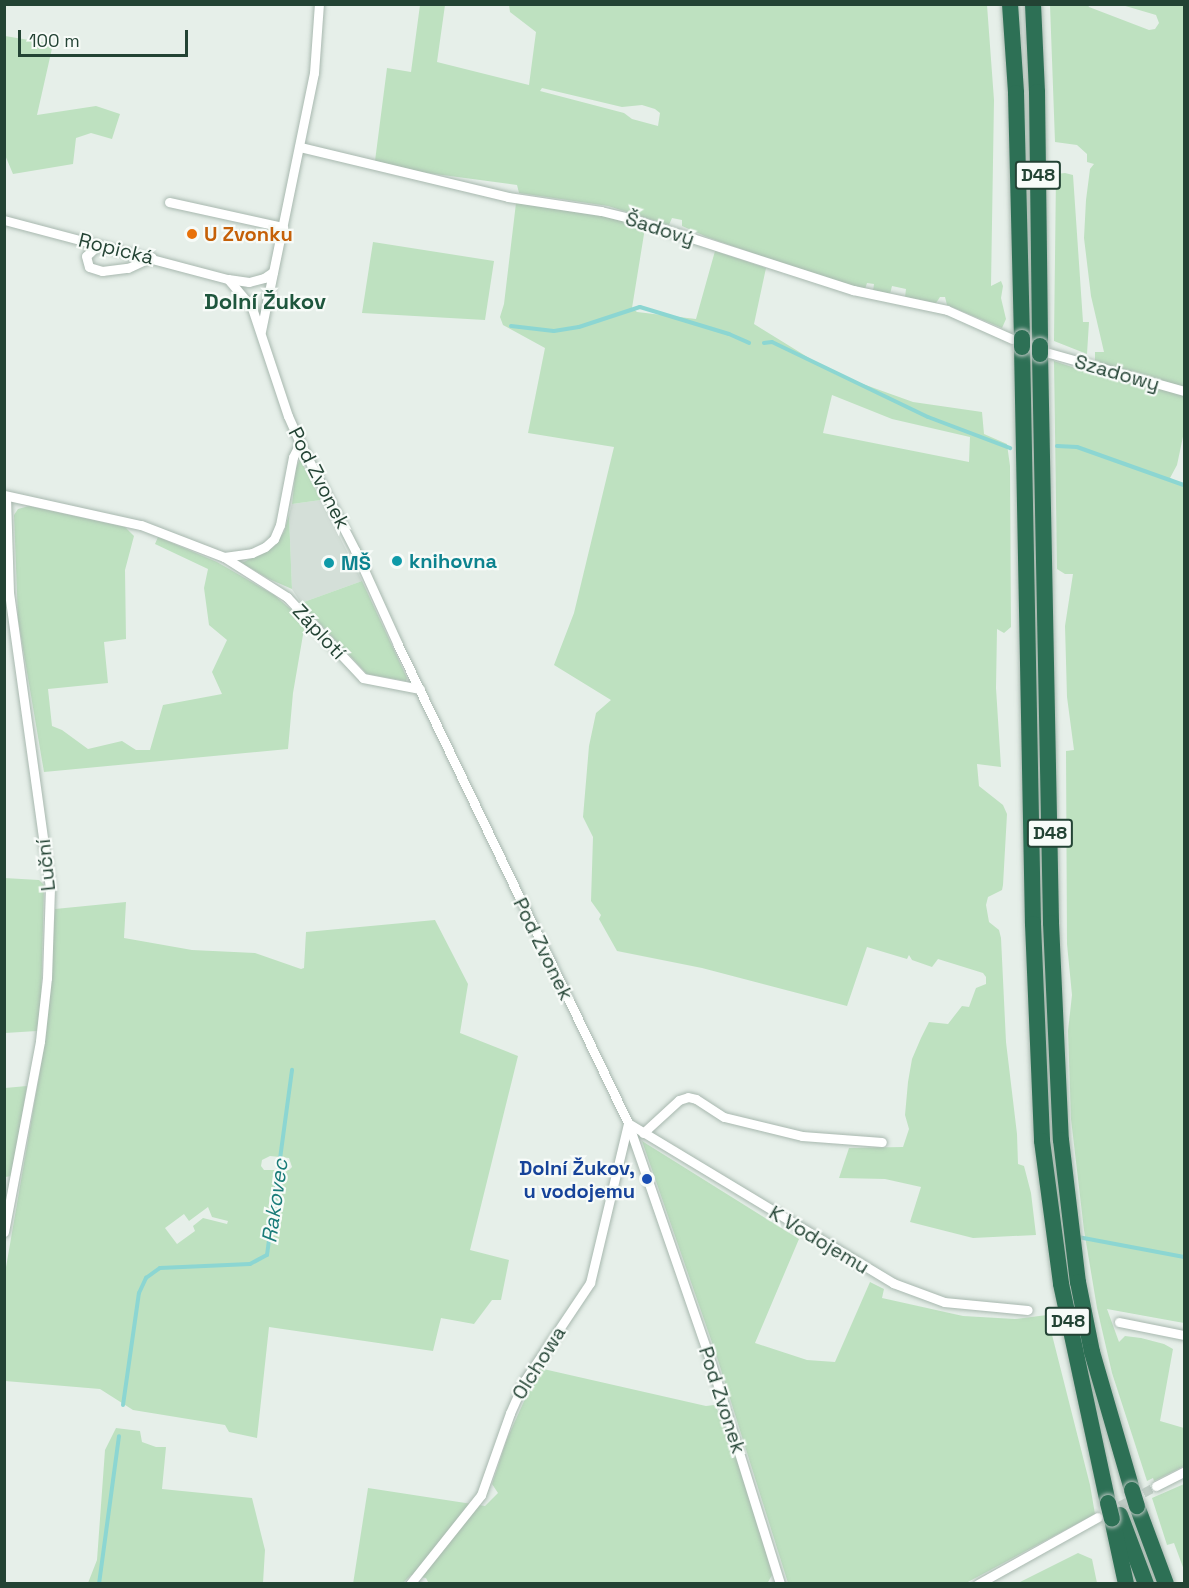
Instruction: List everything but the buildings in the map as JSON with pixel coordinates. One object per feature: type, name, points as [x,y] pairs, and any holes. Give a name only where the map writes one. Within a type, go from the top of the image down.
[{"type":"highway","name":"D48","points":[[1010,4],[1016,93],[1019,341],[1040,1110],[1050,1213],[1061,1284],[1092,1428],[1111,1511],[1146,1584]]},
{"type":"highway","name":"D48","points":[[1033,4],[1043,351],[1051,923],[1061,1140],[1080,1292],[1110,1423],[1134,1498],[1166,1584]]},
{"type":"highway","points":[[1111,1511],[1126,1584]]},
{"type":"street","name":"Pod Zvonek","points":[[261,333],[314,73],[319,4]]},
{"type":"street","name":"Šadový","points":[[300,147],[508,197],[602,211],[633,219],[853,290],[947,310],[1019,341]]},
{"type":"street","points":[[169,202],[283,227]]},
{"type":"street","name":"Ropická","points":[[4,220],[152,257],[228,279]]},
{"type":"street","points":[[98,245],[86,256],[89,267],[102,271],[128,268],[152,257]]},
{"type":"street","points":[[228,279],[249,282],[264,278],[273,272]]},
{"type":"street","name":"Pod Zvonek","points":[[228,279],[252,308],[288,416],[300,443],[355,550],[628,1124],[709,1358],[780,1584]]},
{"type":"street","name":"Szadowy","points":[[1043,351],[1185,391]]},
{"type":"street","points":[[224,557],[252,553],[265,547],[274,539],[280,525],[293,458],[300,443]]},
{"type":"street","name":"Záplotí","points":[[5,495],[141,525],[224,557],[287,597],[363,678],[420,689]]},
{"type":"street","name":"Luční","points":[[4,1232],[40,1041],[47,978],[50,888],[9,593],[5,495]]},
{"type":"street","points":[[644,1133],[679,1100],[688,1097],[696,1099],[724,1117],[802,1136],[882,1142]]},
{"type":"street","name":"K Vodojemu","points":[[628,1124],[893,1283],[944,1302],[1028,1310]]},
{"type":"street","name":"Olchowa","points":[[410,1584],[482,1495],[510,1413],[525,1380],[591,1283],[628,1124]]},
{"type":"street","points":[[1119,1322],[1185,1335]]},
{"type":"street","points":[[1156,1486],[1185,1472]]},
{"type":"street","points":[[978,1584],[1111,1511]]},
{"type":"shaded area","points":[[321,500],[362,581],[301,603],[292,589],[289,515],[292,504]]},
{"type":"green space","points":[[420,5],[445,5],[437,62],[529,85],[536,32],[510,12],[509,5],[987,5],[994,100],[991,286],[1001,281],[1003,286],[1001,298],[1006,319],[1002,328],[947,305],[945,297],[940,297],[936,303],[905,297],[906,289],[892,286],[890,294],[873,291],[874,284],[867,283],[865,289],[824,278],[707,237],[682,226],[682,220],[672,218],[669,225],[608,206],[519,193],[517,185],[420,172],[375,161],[387,68],[411,72]],"holes":[[[542,88],[622,107],[642,105],[655,109],[660,113],[658,126],[632,119],[624,113],[540,91]]]},
{"type":"green space","points":[[1050,5],[1088,5],[1149,30],[1155,29],[1159,23],[1156,15],[1122,5],[1184,5],[1184,388],[1095,362],[1095,352],[1104,352],[1091,296],[1084,238],[1090,169],[1094,164],[1087,162],[1087,154],[1077,145],[1055,142]]},
{"type":"green space","points":[[5,36],[53,44],[37,115],[96,106],[120,114],[112,139],[91,133],[76,138],[73,164],[13,174],[5,155]]},
{"type":"green space","points":[[1056,174],[1073,175],[1083,322],[1089,322],[1087,354],[1054,341]]},
{"type":"green space","points":[[516,203],[601,214],[645,228],[632,308],[637,312],[696,319],[715,251],[766,268],[754,324],[835,374],[913,402],[982,412],[984,434],[1007,444],[1010,466],[1011,627],[1004,633],[997,629],[996,688],[1001,767],[977,764],[979,786],[1003,805],[1007,814],[1002,890],[988,897],[986,905],[989,922],[999,930],[1001,938],[1006,1042],[1017,1134],[1018,1164],[1024,1166],[1031,1193],[1036,1235],[973,1238],[910,1222],[921,1187],[885,1179],[839,1178],[849,1148],[903,1147],[909,1129],[905,1115],[908,1082],[912,1059],[921,1038],[929,1022],[948,1024],[962,1006],[969,1007],[976,988],[986,984],[986,977],[983,973],[938,959],[932,967],[912,960],[909,955],[907,959],[867,947],[847,1006],[702,968],[617,951],[599,919],[601,915],[591,901],[593,837],[583,817],[589,746],[596,713],[611,700],[554,665],[574,613],[614,447],[528,433],[545,348],[503,325],[500,317],[504,304]],"holes":[[[832,395],[892,419],[970,437],[969,462],[823,433]]]},
{"type":"green space","points":[[373,242],[494,261],[485,320],[362,313]]},
{"type":"green space","points":[[1054,361],[1087,372],[1092,370],[1184,395],[1184,432],[1177,465],[1170,478],[1184,486],[1184,1323],[1107,1309],[1119,1342],[1125,1336],[1141,1338],[1164,1344],[1173,1349],[1160,1421],[1184,1428],[1184,1466],[1154,1481],[1153,1478],[1147,1481],[1112,1373],[1097,1308],[1084,1230],[1071,1119],[1068,1031],[1072,995],[1067,944],[1066,751],[1074,750],[1067,697],[1065,626],[1073,574],[1065,574],[1057,569]]},
{"type":"green space","points":[[300,459],[321,500],[292,504],[296,468]]},
{"type":"green space","points":[[29,506],[125,527],[134,536],[125,570],[126,639],[104,642],[108,683],[48,689],[52,726],[62,730],[88,749],[122,741],[136,750],[150,750],[163,705],[222,694],[212,672],[227,640],[209,625],[204,588],[208,569],[155,544],[158,537],[217,562],[274,595],[300,617],[304,629],[293,693],[288,749],[44,772],[18,619],[14,515],[18,509]]},
{"type":"green space","points":[[289,515],[292,589],[242,563],[273,547],[284,532]]},
{"type":"green space","points":[[362,581],[407,678],[406,681],[367,674],[301,603]]},
{"type":"green space","points":[[4,878],[39,880],[44,885],[41,1001],[37,1031],[5,1033]]},
{"type":"green space","points":[[126,902],[124,938],[192,950],[255,953],[301,969],[304,968],[306,932],[435,920],[468,984],[460,1033],[518,1056],[470,1250],[509,1260],[501,1300],[492,1300],[474,1324],[441,1318],[433,1351],[269,1327],[257,1438],[229,1432],[225,1425],[133,1410],[100,1389],[5,1381],[5,1273],[46,1036],[55,909]],"holes":[[[270,1156],[289,1158],[292,1167],[289,1170],[264,1170],[261,1166],[262,1160]],[[208,1207],[212,1217],[228,1221],[227,1224],[203,1218],[193,1226],[195,1231],[177,1244],[165,1228],[184,1214],[189,1221]]]},
{"type":"green space","points":[[27,1086],[12,1176],[5,1177],[5,1088]]},
{"type":"green space","points":[[642,1141],[799,1239],[755,1343],[807,1360],[835,1362],[870,1282],[884,1289],[882,1298],[963,1316],[1015,1319],[1047,1315],[1090,1485],[1095,1514],[966,1583],[788,1583],[716,1354]]},
{"type":"green space","points":[[539,1368],[706,1406],[714,1405],[722,1417],[757,1514],[772,1575],[767,1584],[429,1584],[426,1578],[411,1575],[403,1583],[353,1584],[368,1488],[485,1506],[498,1493],[492,1484],[507,1439]]},
{"type":"green space","points":[[116,1428],[140,1431],[142,1442],[156,1447],[166,1447],[162,1489],[252,1498],[265,1550],[263,1583],[88,1583],[97,1560],[105,1450]]},
{"type":"green space","points":[[1184,1484],[1184,1570],[1174,1543],[1167,1545],[1152,1498]]},
{"type":"green space","points":[[1078,1553],[1092,1559],[1097,1583],[1018,1583]]},
{"type":"waterway","points":[[511,326],[554,331],[579,327],[640,307],[729,334],[749,343]]},
{"type":"waterway","points":[[764,343],[772,342],[928,417],[1010,448]]},
{"type":"waterway","points":[[1057,446],[1077,447],[1184,485]]},
{"type":"waterway","name":"Rakovec","points":[[123,1405],[139,1293],[146,1278],[160,1268],[250,1264],[267,1255],[292,1070]]},
{"type":"waterway","points":[[1078,1237],[1184,1257]]},
{"type":"waterway","name":"Rakovec","points":[[99,1584],[119,1436]]},
{"type":"tunnel","points":[[1108,1512],[1156,1486]]},
{"type":"place","name":"U Zvonku","points":[[192,234]]},
{"type":"place","name":"knihovna","points":[[397,561]]},
{"type":"place","name":"MŠ","points":[[329,563]]},
{"type":"place","name":"Dolní Žukov, u vodojemu","points":[[647,1179]]},
{"type":"district","name":"Dolní Žukov","points":[[265,302]]}]
